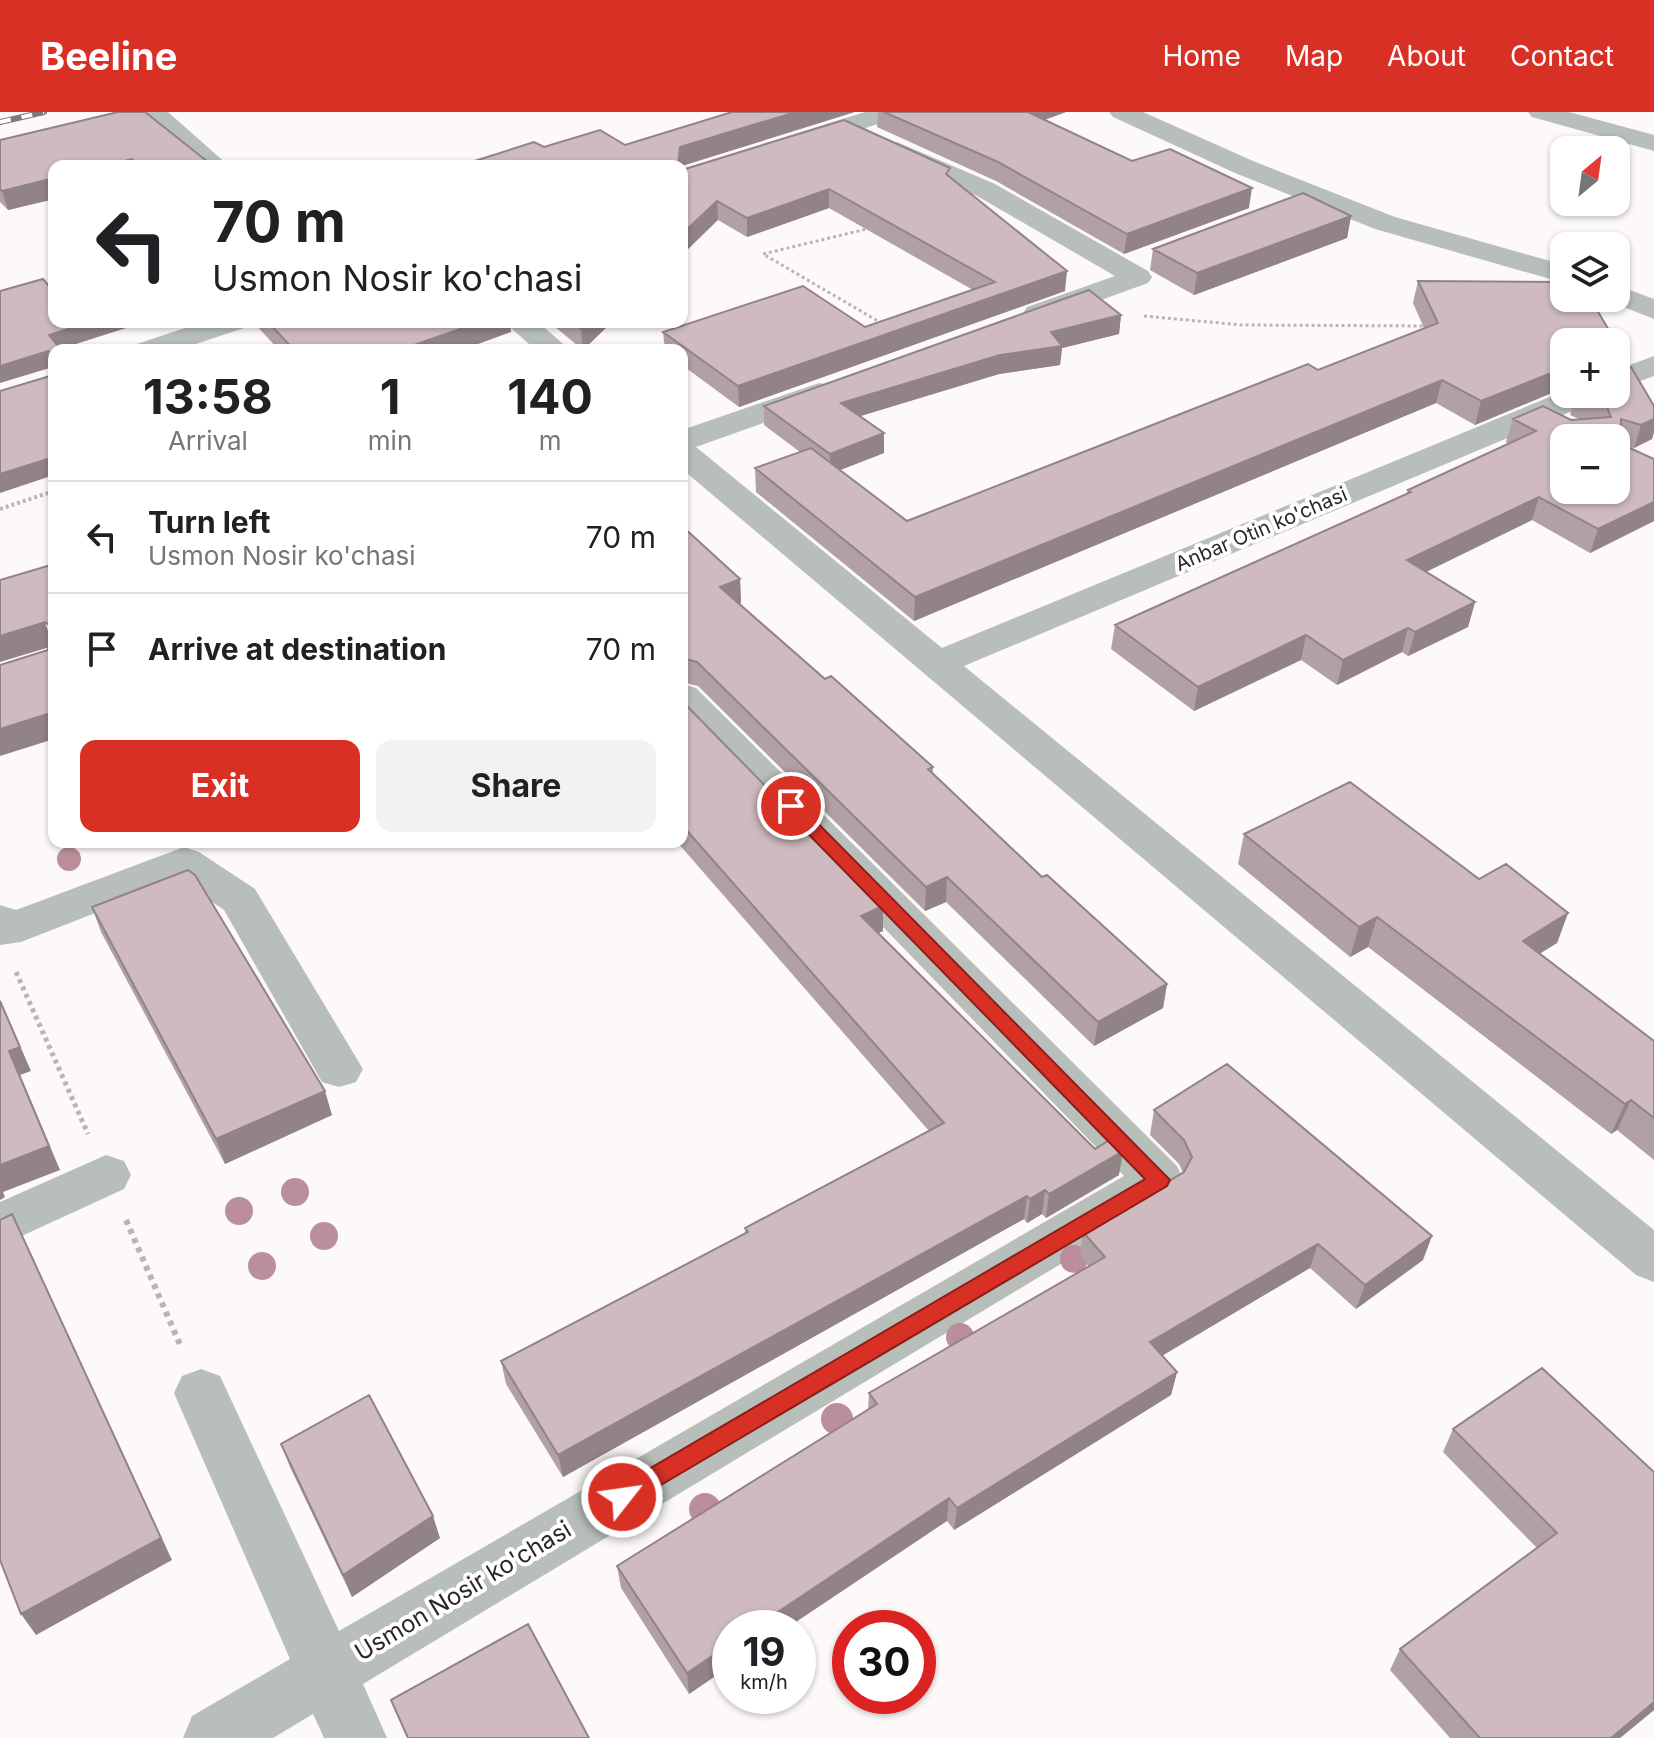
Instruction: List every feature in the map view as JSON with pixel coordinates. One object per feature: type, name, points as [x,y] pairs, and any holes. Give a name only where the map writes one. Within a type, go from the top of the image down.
[{"type":"street","points":[[688,176],[891,112]]},
{"type":"street","points":[[1122,112],[1385,223],[1550,270]]},
{"type":"street","points":[[1541,112],[1654,143]]},
{"type":"street","points":[[0,150],[152,113],[209,160]]},
{"type":"street","points":[[845,126],[986,190],[1138,277],[1011,323]]},
{"type":"street","points":[[1272,212],[1317,195]]},
{"type":"street","points":[[1124,267],[1153,256]]},
{"type":"street","points":[[1630,300],[1654,310]]},
{"type":"street","points":[[166,344],[215,328]]},
{"type":"street","points":[[527,328],[547,344]]},
{"type":"street","points":[[1630,375],[1654,365]]},
{"type":"street","points":[[688,439],[842,383]]},
{"type":"street","name":"Anbar Otin ko'chasi","points":[[937,664],[1551,408]]},
{"type":"street","points":[[1537,414],[1557,424]]},
{"type":"street","points":[[688,457],[1654,1260]]},
{"type":"street","name":"Usmon Nosir ko'chasi","points":[[214,1738],[1159,1180],[688,702]]},
{"type":"street","points":[[0,920],[5,931],[184,862],[240,900],[339,1069]]},
{"type":"street","points":[[0,1225],[106,1175]]},
{"type":"street","points":[[201,1393],[356,1738]]},
{"type":"path","points":[[885,223],[842,238],[763,254],[891,329]]},
{"type":"path","points":[[1051,308],[1242,325],[1432,326]]},
{"type":"path","points":[[0,509],[48,493]]},
{"type":"building","points":[[118,112],[145,112],[205,160],[48,160],[48,180],[2,191],[0,140]]},
{"type":"building","points":[[732,112],[796,112],[680,147],[679,160],[478,160],[534,142],[544,147],[600,130],[625,145]]},
{"type":"building","points":[[884,112],[1028,112],[1132,161],[1170,149],[1252,188],[1127,234],[998,162]]},
{"type":"building","points":[[844,120],[950,168],[946,174],[1067,271],[738,386],[688,350],[688,344],[680,344],[663,332],[688,328],[688,324],[803,286],[865,327],[995,282],[829,189],[747,218],[717,201],[688,228],[688,168]]},
{"type":"building","points":[[1303,193],[1351,216],[1197,273],[1153,249]]},
{"type":"building","points":[[43,279],[48,285],[48,328],[71,328],[49,335],[56,344],[48,344],[48,351],[0,366],[0,291]]},
{"type":"building","points":[[1418,281],[1550,282],[1550,312],[1598,312],[1608,328],[1550,328],[1550,374],[1481,401],[1442,380],[915,597],[755,468],[811,448],[907,521],[1308,364],[1318,370],[1438,323]]},
{"type":"building","points":[[1089,290],[1121,315],[1051,332],[1062,346],[1000,355],[841,403],[884,433],[830,454],[764,406]]},
{"type":"building","points":[[274,328],[463,328],[417,344],[288,344]]},
{"type":"building","points":[[1631,367],[1654,406],[1654,419],[1641,425],[1621,419],[1621,424],[1550,424],[1550,503],[1539,497],[1407,560],[1475,602],[1415,632],[1408,628],[1343,660],[1306,635],[1198,687],[1115,625],[1411,492],[1408,490],[1536,431],[1513,419],[1543,406],[1571,420],[1611,417],[1607,408],[1630,408]]},
{"type":"building","points":[[48,377],[48,459],[0,474],[0,391]]},
{"type":"building","points":[[1630,448],[1654,459],[1654,502],[1598,529],[1552,504],[1630,504]]},
{"type":"building","points":[[688,531],[740,579],[720,587],[825,679],[831,676],[933,767],[928,769],[1042,877],[1047,875],[1167,984],[1098,1022],[947,877],[926,887],[697,662],[688,660]]},
{"type":"building","points":[[48,566],[48,624],[45,622],[0,636],[0,580]]},
{"type":"building","points":[[48,650],[48,714],[0,729],[0,665]]},
{"type":"building","points":[[688,707],[883,906],[861,916],[1095,1149],[1111,1139],[1123,1151],[1049,1194],[1045,1190],[1030,1199],[1027,1196],[558,1455],[501,1361],[748,1232],[745,1228],[944,1123],[688,832]]},
{"type":"building","points":[[1350,782],[1479,879],[1506,864],[1568,913],[1523,941],[1654,1041],[1654,1118],[1631,1100],[1625,1104],[1377,917],[1359,927],[1244,834]]},
{"type":"building","points":[[188,870],[195,875],[325,1091],[216,1139],[92,907]]},
{"type":"building","points":[[0,1001],[20,1047],[9,1051],[49,1146],[0,1165]]},
{"type":"building","points":[[1227,1064],[1432,1236],[1365,1285],[1318,1244],[1150,1342],[1177,1372],[957,1508],[949,1498],[781,1610],[712,1610],[712,1656],[687,1673],[617,1566],[877,1404],[869,1393],[1105,1257],[1083,1232],[1184,1172],[1192,1157],[1184,1140],[1154,1110]]},
{"type":"building","points":[[12,1214],[161,1538],[21,1614],[0,1560],[0,1220]]},
{"type":"building","points":[[1542,1368],[1654,1472],[1654,1702],[1611,1738],[1480,1738],[1400,1649],[1557,1533],[1453,1429]]},
{"type":"building","points":[[369,1395],[433,1516],[343,1575],[281,1444]]},
{"type":"building","points":[[528,1624],[589,1738],[408,1738],[391,1700]]},
{"type":"railway","points":[[0,122],[44,112]]},
{"type":"route","points":[[622,1497],[1159,1180],[791,806]]}]
